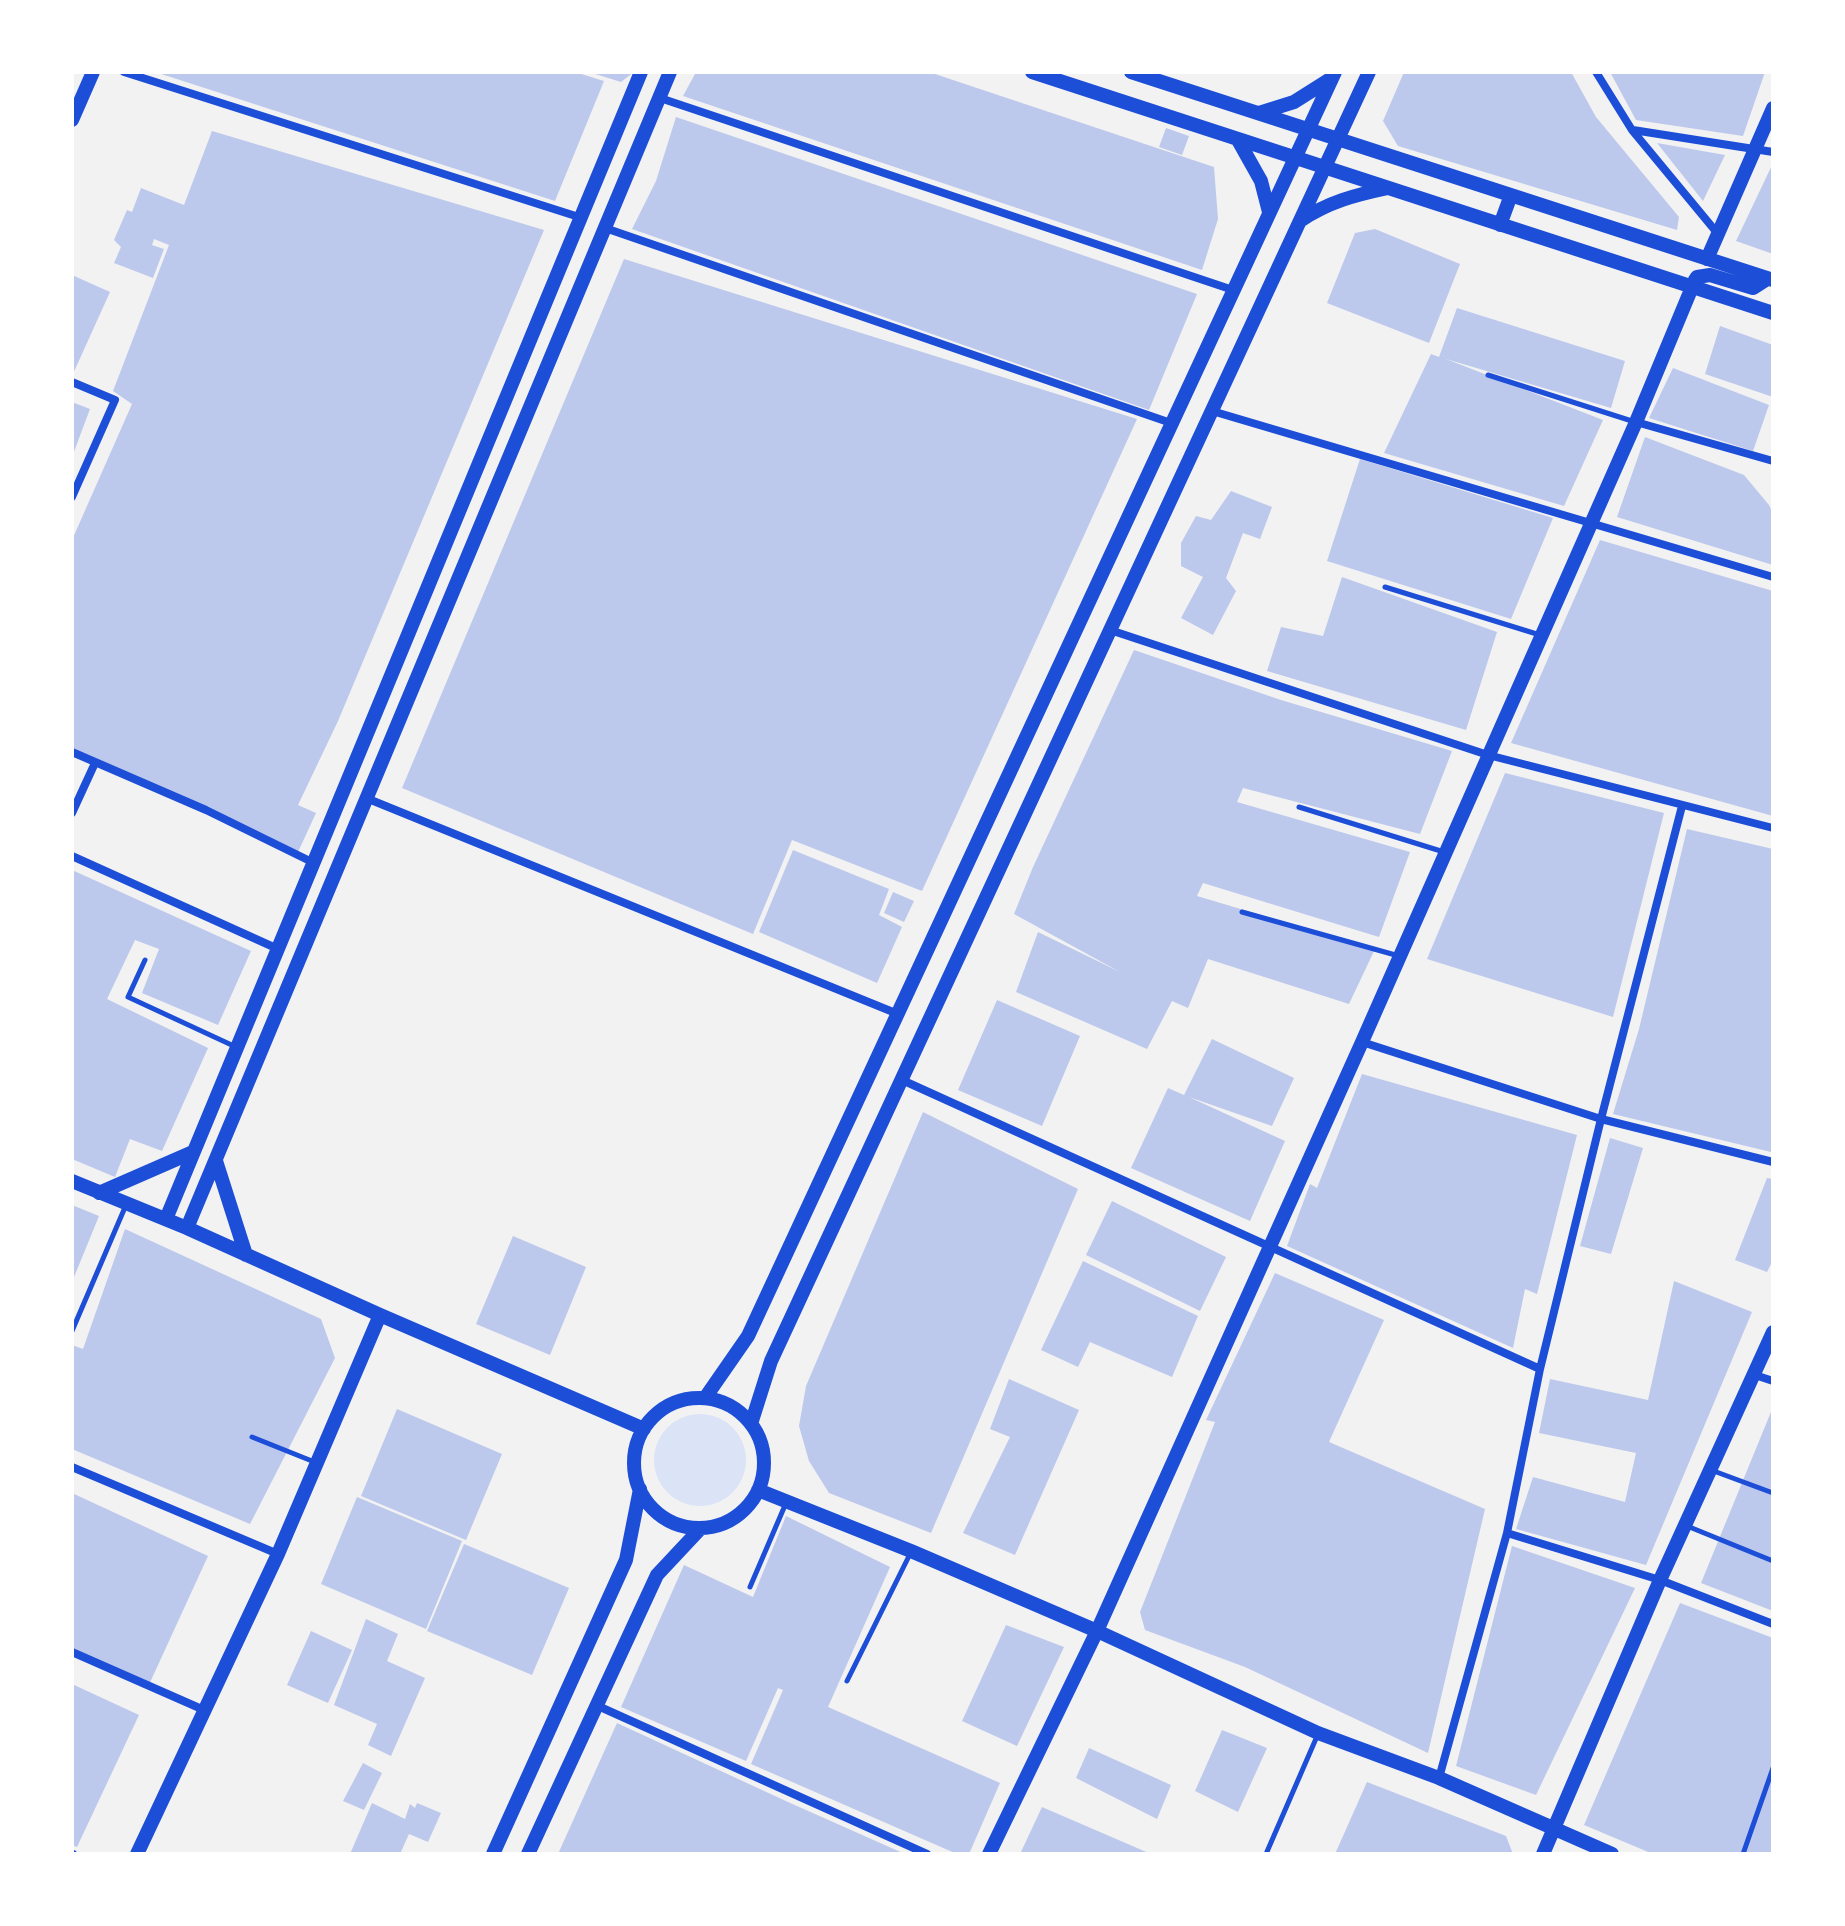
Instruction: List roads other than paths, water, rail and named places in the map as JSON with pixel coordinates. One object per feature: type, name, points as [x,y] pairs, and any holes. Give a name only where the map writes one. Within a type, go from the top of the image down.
[{"type":"main road","points":[[72,120],[93,72]]},
{"type":"main road","points":[[166,1219],[641,72]]},
{"type":"main road","points":[[187,1228],[670,72]]},
{"type":"main road","points":[[1032,72],[1773,313]]},
{"type":"main road","points":[[1131,72],[1770,280]]},
{"type":"main road","points":[[751,1424],[771,1361],[1369,72]]},
{"type":"main road","points":[[1259,113],[1294,102],[1334,75]]},
{"type":"main road","points":[[705,1398],[748,1336],[1334,75]]},
{"type":"main road","points":[[1707,259],[1773,108]]},
{"type":"main road","points":[[1238,140],[1261,181],[1269,212]]},
{"type":"main road","points":[[1300,221],[1322,206],[1340,199],[1391,188]]},
{"type":"main road","points":[[1500,225],[1511,195]]},
{"type":"main road","points":[[989,1854],[1097,1631],[1362,1042],[1636,422],[1692,287],[1697,277],[1703,275],[1753,288],[1770,280]]},
{"type":"main road","points":[[99,1193],[193,1152]]},
{"type":"main road","points":[[216,1161],[246,1255]]},
{"type":"main road","points":[[72,1181],[187,1228],[644,1429]]},
{"type":"main road","points":[[137,1854],[278,1554],[380,1315]]},
{"type":"main road","points":[[1543,1854],[1660,1580],[1773,1332]]},
{"type":"main road","points":[[705,1398],[731,1407],[751,1424],[760,1439],[764,1456],[763,1473],[749,1505],[735,1517],[719,1525],[701,1528],[682,1526],[664,1518],[650,1505],[640,1489],[635,1471],[635,1453],[644,1429],[660,1411],[674,1403],[705,1398]]},
{"type":"main road","points":[[493,1854],[626,1560],[640,1489]]},
{"type":"main road","points":[[758,1490],[911,1551],[1097,1631],[1318,1733],[1439,1778],[1612,1854]]},
{"type":"main road","points":[[528,1854],[657,1575],[701,1528]]},
{"type":"street","points":[[124,72],[582,218]]},
{"type":"street","points":[[1596,72],[1632,130],[1718,234]]},
{"type":"street","points":[[660,98],[1233,290]]},
{"type":"street","points":[[1632,130],[1773,152]]},
{"type":"street","points":[[605,228],[1171,423]]},
{"type":"street","points":[[72,382],[115,400],[72,497]]},
{"type":"street","points":[[1212,411],[1773,577]]},
{"type":"street","points":[[1636,422],[1773,461]]},
{"type":"street","points":[[1110,630],[1488,755],[1773,828]]},
{"type":"street","points":[[72,752],[206,810],[314,863]]},
{"type":"street","points":[[72,813],[95,763]]},
{"type":"street","points":[[366,798],[898,1014]]},
{"type":"street","points":[[1439,1778],[1507,1533],[1540,1369],[1682,806]]},
{"type":"street","points":[[72,856],[278,949]]},
{"type":"street","points":[[1362,1042],[1601,1119],[1773,1162]]},
{"type":"street","points":[[902,1080],[1540,1369]]},
{"type":"street","points":[[1755,1375],[1773,1381]]},
{"type":"street","points":[[72,1467],[278,1554]]},
{"type":"street","points":[[1507,1533],[1660,1580],[1773,1624]]},
{"type":"street","points":[[72,1652],[204,1710]]},
{"type":"street","points":[[598,1706],[927,1854]]},
{"type":"lane","points":[[1488,375],[1636,422]]},
{"type":"lane","points":[[1385,587],[1541,635]]},
{"type":"lane","points":[[1299,807],[1445,853]]},
{"type":"lane","points":[[1242,912],[1400,956]]},
{"type":"lane","points":[[145,960],[128,997],[237,1047]]},
{"type":"lane","points":[[72,1331],[127,1204]]},
{"type":"lane","points":[[252,1437],[318,1463]]},
{"type":"lane","points":[[1710,1470],[1773,1493]]},
{"type":"lane","points":[[750,1587],[786,1502]]},
{"type":"lane","points":[[1686,1525],[1773,1561]]},
{"type":"lane","points":[[847,1681],[911,1551]]},
{"type":"lane","points":[[1266,1854],[1318,1733]]},
{"type":"lane","points":[[1743,1854],[1773,1768]]}]
